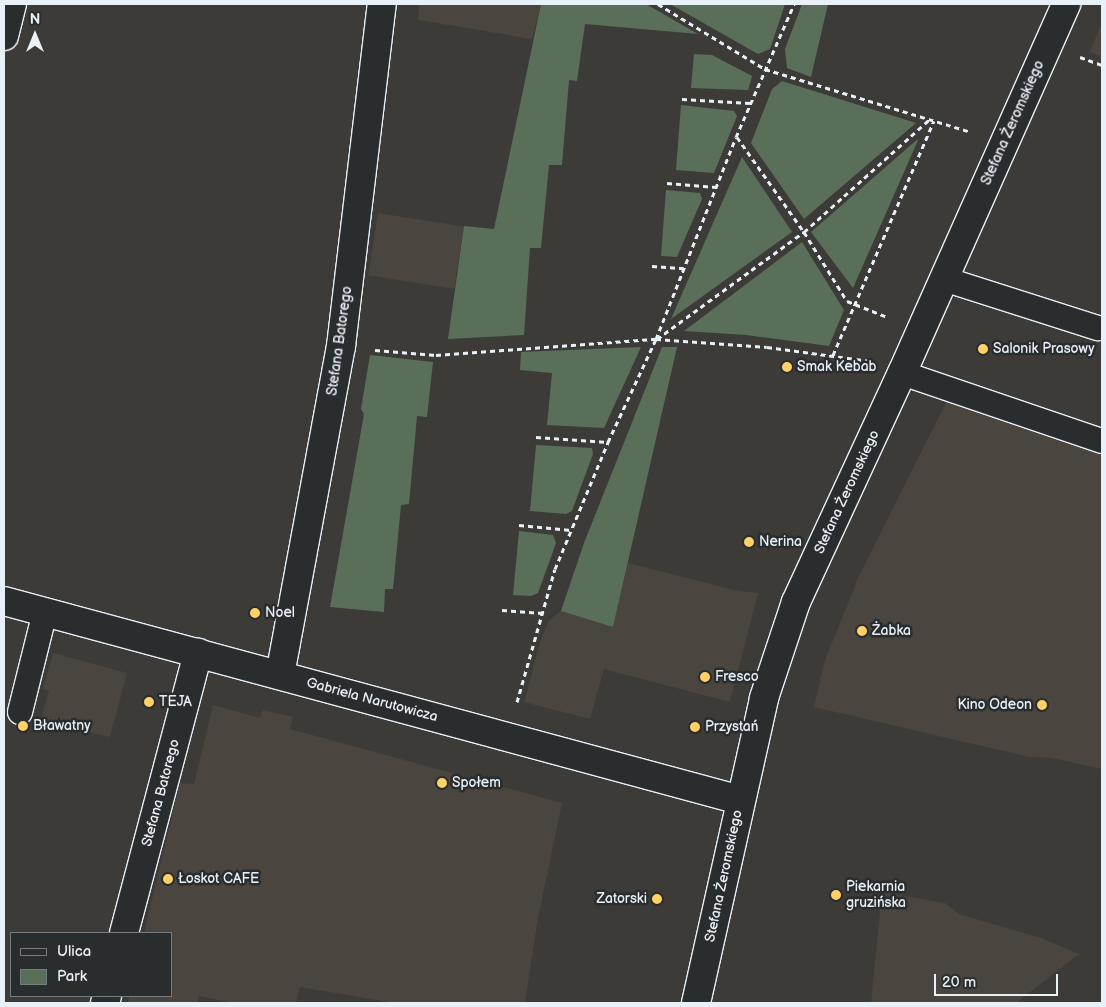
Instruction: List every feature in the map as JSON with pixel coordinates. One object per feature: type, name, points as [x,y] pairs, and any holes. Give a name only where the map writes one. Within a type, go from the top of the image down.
[{"type":"street","points":[[4,36],[12,4]]},
{"type":"street","name":"Stefana Batorego","points":[[280,675],[341,346],[382,4]]},
{"type":"street","name":"Stefana Żeromskiego","points":[[696,1003],[764,698],[796,602],[902,373],[1066,4]]},
{"type":"street","name":"Gabriela Narutowicza","points":[[4,601],[740,800]]},
{"type":"street","name":"Stefana Batorego","points":[[124,932],[198,654]]},
{"type":"lane","points":[[944,279],[1098,328]]},
{"type":"lane","points":[[902,373],[1102,441]]},
{"type":"lane","points":[[20,712],[45,612]]},
{"type":"path","points":[[658,4],[765,69],[979,134]]},
{"type":"path","points":[[515,710],[555,569],[608,442],[656,339],[736,136],[794,4]]},
{"type":"path","points":[[1079,57],[1102,65]]},
{"type":"path","points":[[682,98],[750,103]]},
{"type":"path","points":[[656,339],[804,232],[932,120]]},
{"type":"path","points":[[833,355],[932,120]]},
{"type":"path","points":[[736,136],[804,232],[847,302],[895,320]]},
{"type":"path","points":[[667,183],[716,187]]},
{"type":"path","points":[[652,266],[684,268]]},
{"type":"path","points":[[341,346],[436,355],[656,339],[740,344],[876,362]]},
{"type":"path","points":[[536,437],[608,442]]},
{"type":"path","points":[[519,525],[571,530]]},
{"type":"path","points":[[502,610],[543,613]]},
{"type":"shaded area","points":[[419,4],[541,4],[532,39],[418,20]]},
{"type":"shaded area","points":[[1102,22],[1102,57],[1090,52]]},
{"type":"shaded area","points":[[378,213],[464,227],[454,289],[368,275]]},
{"type":"shaded area","points":[[955,385],[1102,432],[1102,769],[1052,758],[1030,757],[814,707],[825,660],[859,576]]},
{"type":"shaded area","points":[[628,563],[738,591],[758,593],[730,702],[604,669],[590,719],[524,702],[539,646],[549,620],[561,611],[613,627]]},
{"type":"shaded area","points":[[53,653],[127,673],[110,737],[40,722],[49,691],[43,689]]},
{"type":"shaded area","points":[[213,705],[260,718],[263,710],[293,717],[290,729],[562,803],[538,918],[525,1003],[395,1003],[300,987],[296,1003],[234,1003],[199,996],[197,1003],[127,1003],[130,997],[172,997],[172,932],[144,932],[180,783],[194,784]]},
{"type":"shaded area","points":[[882,892],[945,903],[959,914],[1041,938],[1079,954],[1016,1003],[871,1003]]},
{"type":"green space","points":[[541,4],[646,4],[698,34],[585,24],[577,81],[569,80],[562,165],[549,165],[541,248],[530,248],[524,335],[448,339],[464,226],[494,229]]},
{"type":"green space","points":[[670,4],[785,4],[770,49],[758,54]]},
{"type":"green space","points":[[802,4],[828,4],[811,77],[787,68],[785,49]]},
{"type":"green space","points":[[694,54],[712,55],[752,76],[748,90],[691,88]]},
{"type":"green space","points":[[782,81],[916,123],[804,219],[751,143],[772,89]]},
{"type":"green space","points":[[681,105],[734,111],[737,116],[714,173],[676,170]]},
{"type":"green space","points":[[919,138],[853,288],[811,232]]},
{"type":"green space","points":[[742,157],[792,232],[671,319]]},
{"type":"green space","points":[[666,190],[700,193],[702,199],[677,257],[661,256]]},
{"type":"green space","points":[[802,242],[844,310],[829,346],[746,335],[684,331]]},
{"type":"green space","points":[[641,347],[604,428],[547,425],[552,373],[520,370],[521,352]]},
{"type":"green space","points":[[662,347],[677,347],[613,627],[561,611],[584,543]]},
{"type":"green space","points":[[370,355],[433,362],[427,417],[417,416],[409,504],[401,505],[393,589],[385,589],[384,612],[330,607],[364,414],[361,409]]},
{"type":"green space","points":[[536,445],[592,448],[593,454],[572,511],[566,514],[530,511]]},
{"type":"green space","points":[[519,531],[553,535],[556,543],[538,593],[531,596],[513,595]]},
{"type":"place","name":"Salonik Prasowy","points":[[983,349]]},
{"type":"place","name":"Smak Kebab","points":[[787,367]]},
{"type":"place","name":"Nerina","points":[[749,542]]},
{"type":"place","name":"Noel","points":[[255,613]]},
{"type":"place","name":"Żabka","points":[[862,631]]},
{"type":"place","name":"Fresco","points":[[705,677]]},
{"type":"place","name":"TEJA","points":[[149,702]]},
{"type":"place","name":"Kino Odeon","points":[[1042,705]]},
{"type":"place","name":"Bławatny","points":[[23,726]]},
{"type":"place","name":"Przystań","points":[[695,727]]},
{"type":"place","name":"Społem","points":[[442,783]]},
{"type":"place","name":"Łoskot CAFE","points":[[168,879]]},
{"type":"place","name":"Piekarnia gruzińska","points":[[836,895]]},
{"type":"place","name":"Zatorski","points":[[657,899]]}]
